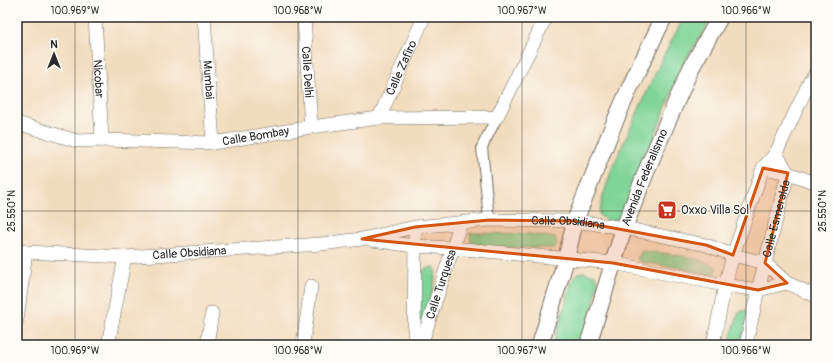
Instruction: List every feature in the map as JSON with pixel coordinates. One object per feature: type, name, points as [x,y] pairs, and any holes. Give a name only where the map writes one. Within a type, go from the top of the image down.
[{"type":"street","name":"Nicobar","points":[[95,17],[102,140]]},
{"type":"street","name":"Mumbai","points":[[204,17],[213,143]]},
{"type":"street","name":"Calle Delhi","points":[[304,17],[311,127]]},
{"type":"street","name":"Calle Zafiro","points":[[379,118],[424,17]]},
{"type":"street","points":[[489,220],[482,147],[546,17]]},
{"type":"street","points":[[540,345],[566,259],[575,221],[616,120],[664,17]]},
{"type":"street","name":"Avenida Federalismo","points":[[588,345],[624,228],[691,68],[720,17]]},
{"type":"street","name":"Calle Esmeralda","points":[[713,345],[733,255],[763,168],[776,154],[814,79]]},
{"type":"street","name":"Calle Bombay","points":[[17,123],[77,141],[102,140],[213,143],[311,127],[379,118],[497,117]]},
{"type":"street","name":"Calle Esmeralda","points":[[746,345],[758,290],[788,173],[776,154]]},
{"type":"street","points":[[763,168],[788,173],[816,184]]},
{"type":"street","name":"Calle Obsidiana","points":[[21,251],[125,257],[313,244],[362,239],[415,227],[489,220],[575,221],[624,228],[706,245],[733,255],[765,263],[787,282],[816,296]]},
{"type":"street","name":"Calle Turquesa","points":[[421,345],[460,223]]},
{"type":"street","name":"Calle Turquesa","points":[[414,345],[415,227]]},
{"type":"street","name":"Calle Obsidiana","points":[[362,239],[414,246],[453,248],[613,263],[725,286],[758,290],[787,282]]},
{"type":"street","points":[[17,320],[21,251]]},
{"type":"street","points":[[108,345],[125,257]]},
{"type":"street","points":[[303,345],[311,286]]},
{"type":"street","points":[[207,345],[212,313]]},
{"type":"highlighted area","points":[[763,168],[788,173],[765,263],[787,283],[758,290],[613,263],[362,239],[415,227],[489,220],[575,221],[706,245],[733,255]]},
{"type":"green space","points":[[684,17],[713,17],[683,64],[623,215],[611,222],[599,215],[603,196],[612,169],[661,61]]},
{"type":"green space","points":[[470,233],[530,234],[555,238],[557,245],[554,248],[473,246],[471,243]]},
{"type":"green space","points":[[642,251],[690,257],[716,267],[715,273],[711,275],[675,267],[641,262],[637,259]]},
{"type":"green space","points":[[433,267],[436,269],[434,285],[423,327],[418,327],[420,275],[423,270]]},
{"type":"green space","points":[[583,272],[595,275],[598,282],[592,312],[582,345],[553,345],[572,281],[577,273]]},
{"type":"green space","points":[[746,310],[749,312],[739,345],[728,345],[739,312]]},
{"type":"place","name":"Oxxo Villa Sol","points":[[667,210]]}]
